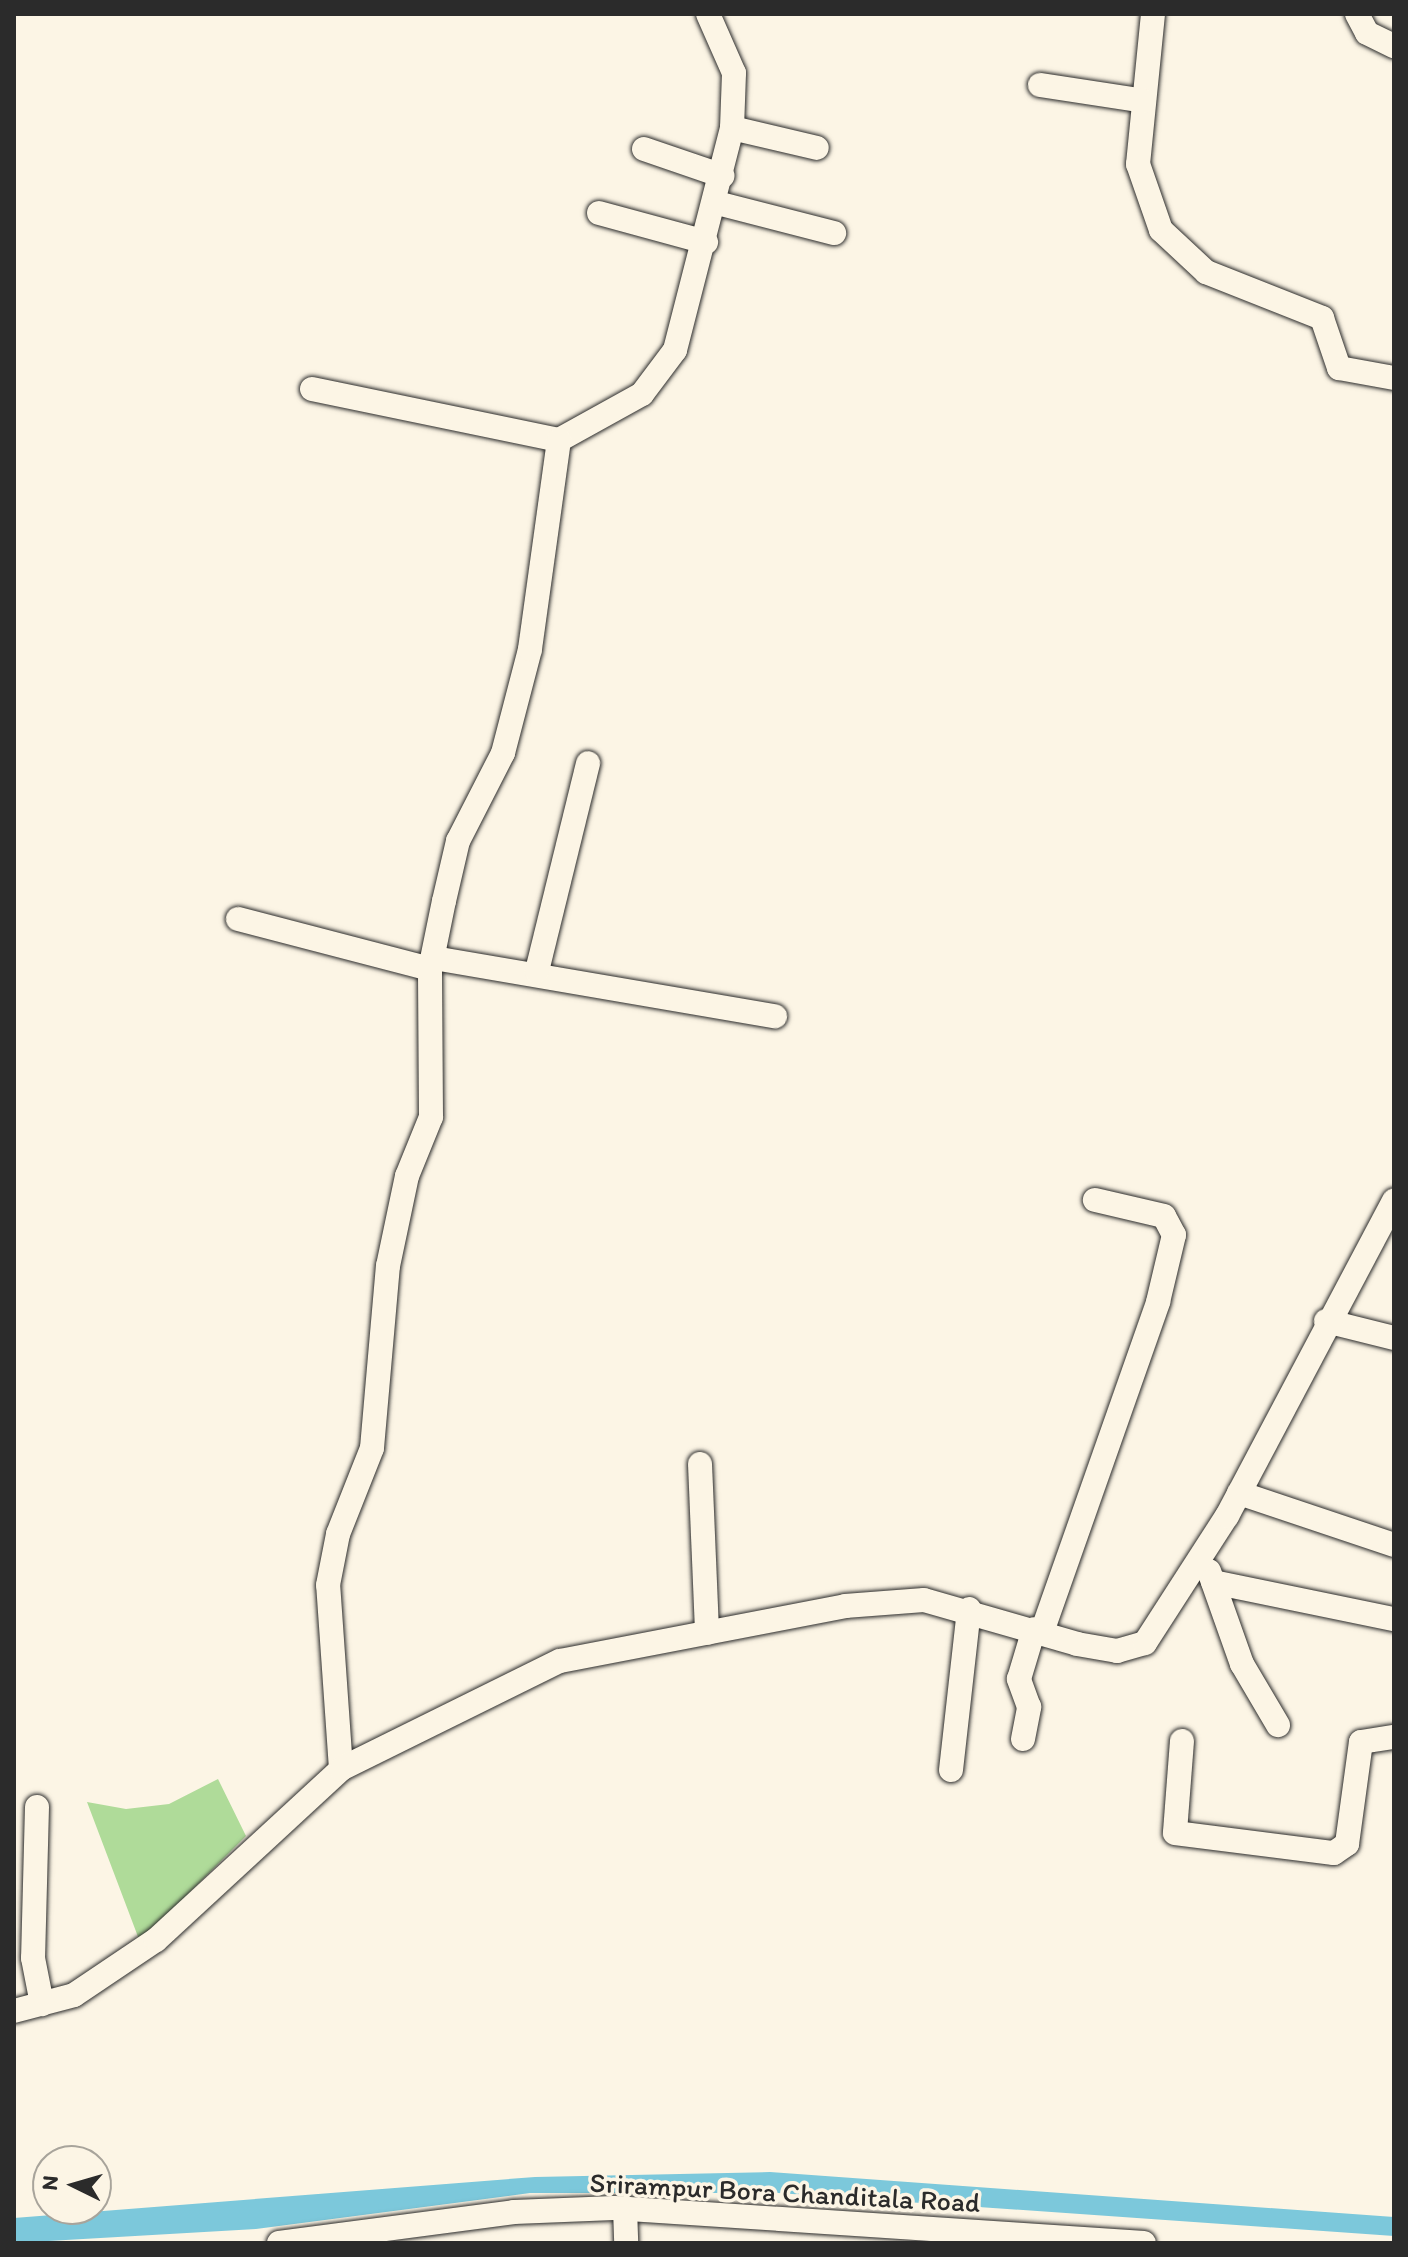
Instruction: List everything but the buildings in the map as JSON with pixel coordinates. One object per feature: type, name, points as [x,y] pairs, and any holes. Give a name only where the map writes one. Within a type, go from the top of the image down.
[{"type":"street","points":[[312,389],[559,440],[628,404],[667,368],[717,203],[732,128],[734,73],[708,14]]},
{"type":"street","points":[[1153,14],[1144,101],[1143,196],[1178,251],[1206,272],[1313,311],[1344,371],[1394,378]]},
{"type":"street","points":[[1357,14],[1367,33],[1394,46]]},
{"type":"street","points":[[1040,85],[1144,101]]},
{"type":"street","points":[[732,128],[817,148]]},
{"type":"street","points":[[644,149],[723,176]]},
{"type":"street","points":[[717,203],[834,233]]},
{"type":"street","points":[[599,213],[706,242]]},
{"type":"street","points":[[341,1769],[328,1585],[338,1534],[372,1448],[388,1266],[407,1176],[431,1117],[432,963],[458,841],[503,753],[530,649],[559,440]]},
{"type":"street","points":[[537,971],[588,763]]},
{"type":"street","points":[[238,919],[432,963],[537,971],[775,1016]]},
{"type":"street","points":[[1023,1739],[1029,1707],[1019,1679],[1154,1315],[1174,1235],[1164,1216],[1095,1200]]},
{"type":"street","points":[[14,2011],[74,1995],[156,1940],[341,1769],[560,1661],[891,1602],[969,1609],[1117,1651],[1145,1643],[1203,1558],[1326,1321],[1394,1200]]},
{"type":"street","points":[[1326,1321],[1394,1338]]},
{"type":"street","points":[[700,1464],[707,1633]]},
{"type":"street","points":[[1239,1493],[1394,1545]]},
{"type":"street","points":[[1203,1558],[1242,1664],[1278,1725]]},
{"type":"street","points":[[1213,1582],[1394,1619]]},
{"type":"street","points":[[951,1770],[969,1609]]},
{"type":"street","points":[[1182,1741],[1175,1833],[1334,1853],[1347,1844],[1361,1742],[1394,1737]]},
{"type":"street","points":[[37,1807],[33,1958],[42,2004]]},
{"type":"street","points":[[625,2208],[626,2243]]},
{"type":"street","name":"Srirampur Bora Chanditala Road","points":[[279,2243],[514,2212],[625,2208],[886,2235],[1144,2243]]},
{"type":"green space","points":[[218,1779],[246,1836],[140,1942],[87,1802],[126,1809],[169,1804]]},
{"type":"water","points":[[770,2172],[1394,2217],[1394,2236],[778,2193],[530,2193],[256,2229],[14,2243],[14,2218],[32,2217],[32,2225],[112,2225],[112,2210],[535,2177]]}]
